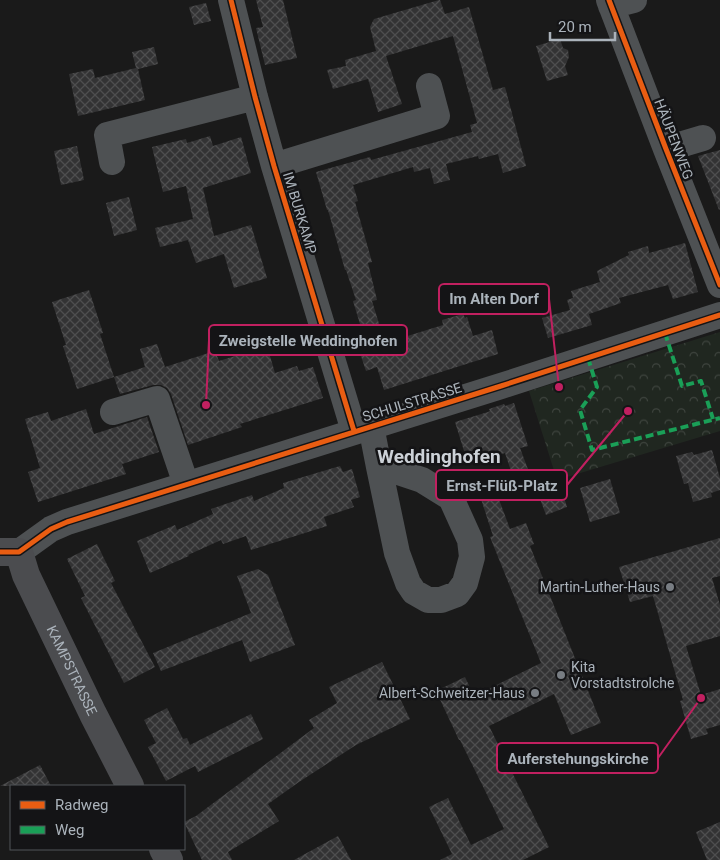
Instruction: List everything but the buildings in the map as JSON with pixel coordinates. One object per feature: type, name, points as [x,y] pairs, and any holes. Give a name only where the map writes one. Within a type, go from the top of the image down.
[{"type":"main road","name":"KAMPSTRASSE","points":[[10,552],[26,575],[129,785]]},
{"type":"street","name":"IM BURKAMP","points":[[231,0],[274,166],[362,429],[379,467],[397,553],[408,583],[414,592],[428,600],[441,600],[457,594],[465,583],[472,557],[470,540],[451,498],[422,480],[379,467]]},
{"type":"street","name":"HÄUPENWEG","points":[[618,2],[666,149],[720,285]]},
{"type":"street","name":"IM BURKAMP","points":[[274,166],[437,116],[429,86]]},
{"type":"street","points":[[112,162],[107,135],[255,97]]},
{"type":"street","points":[[666,149],[703,138]]},
{"type":"street","name":"SCHULSTRASSE","points":[[10,552],[67,522],[720,315]]},
{"type":"street","points":[[113,412],[157,399],[186,484]]},
{"type":"green space","points":[[720,332],[720,431],[557,480],[529,391]]},
{"type":"marked path","points":[[665,333],[682,386],[701,381],[713,419]]},
{"type":"marked path","points":[[588,358],[597,387],[580,410],[592,450],[720,418]]},
{"type":"cycle path","points":[[231,0],[274,166],[354,431]]},
{"type":"cycle path","points":[[609,0],[720,285]]},
{"type":"cycle path","points":[[0,552],[19,552],[51,529],[67,522],[501,386],[720,315]]},
{"type":"place","name":"Im Alten Dorf","points":[[559,387]]},
{"type":"place","name":"Zweigstelle Weddinghofen","points":[[206,405]]},
{"type":"place","name":"Ernst-Flüß-Platz","points":[[628,411]]},
{"type":"place","name":"Martin-Luther-Haus","points":[[670,587]]},
{"type":"place","name":"Kita Vorstadtstrolche","points":[[561,675]]},
{"type":"place","name":"Albert-Schweitzer-Haus","points":[[535,693]]},
{"type":"place","name":"Auferstehungskirche","points":[[701,698]]},
{"type":"district","name":"Weddinghofen","points":[[439,456]]}]
